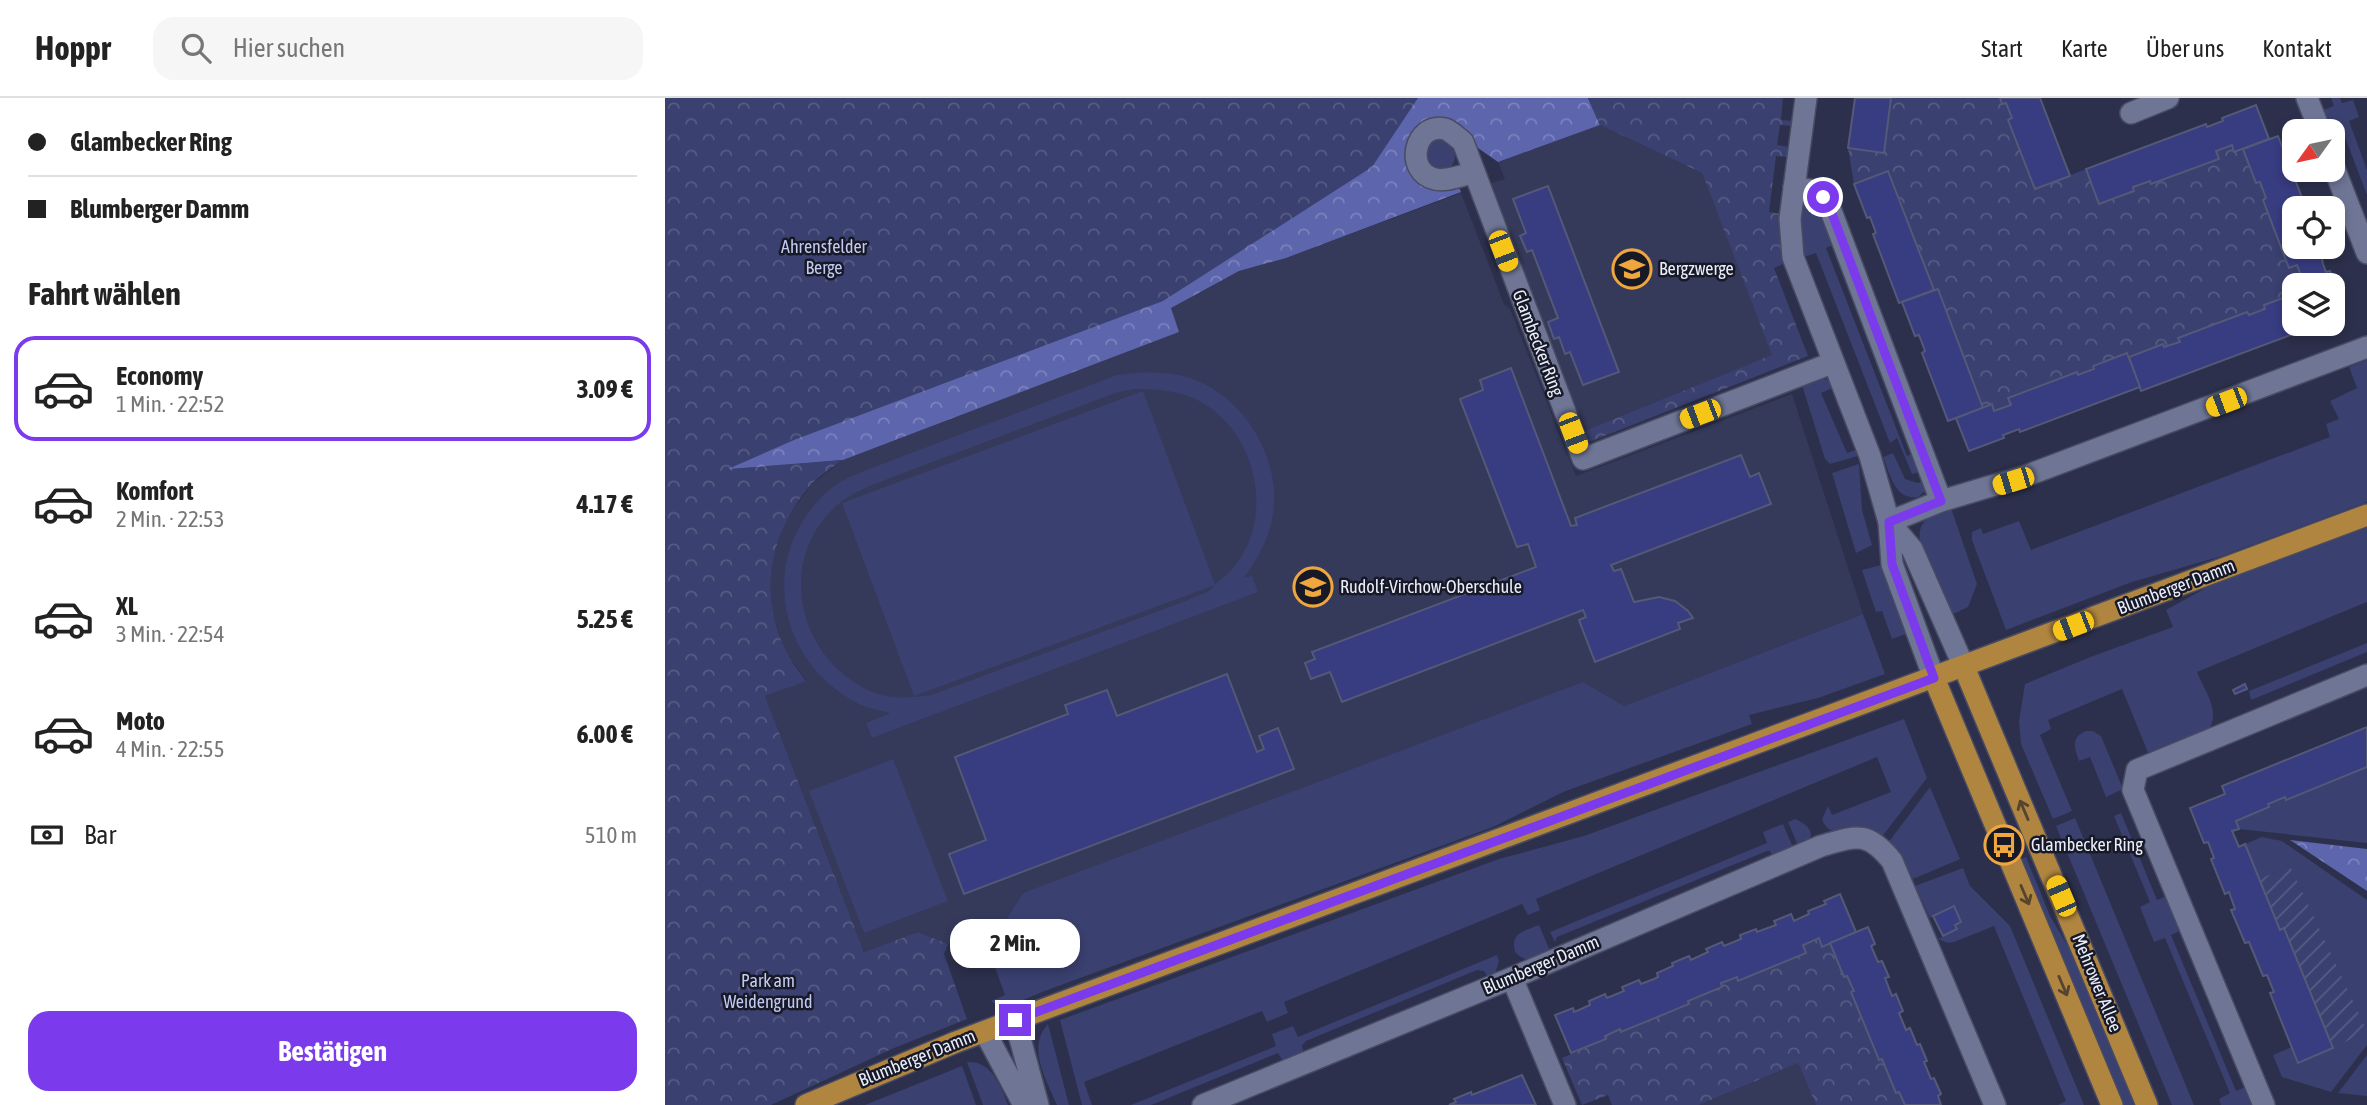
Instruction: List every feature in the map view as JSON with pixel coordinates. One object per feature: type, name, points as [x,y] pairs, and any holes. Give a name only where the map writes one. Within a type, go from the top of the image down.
[{"type":"main road","name":"Blumberger Damm","points":[[806,1105],[859,1081],[1015,1020],[2367,515]]},
{"type":"main road","name":"Mehrower Allee","points":[[1964,667],[2147,1105]]},
{"type":"main road","name":"Mehrower Allee","points":[[1934,678],[2112,1105]]},
{"type":"street","points":[[1806,98],[1790,219],[1793,257],[1870,456],[1889,522],[1892,564],[1934,678]]},
{"type":"street","points":[[2131,113],[2168,98]]},
{"type":"street","points":[[2307,98],[2315,119]]},
{"type":"street","name":"Glambecker Ring","points":[[1473,173],[1583,459],[1832,363]]},
{"type":"street","points":[[2340,182],[2367,253]]},
{"type":"street","points":[[1794,187],[1815,191],[1828,203],[1941,501]]},
{"type":"street","points":[[1889,522],[1941,501],[2020,478],[2367,347]]},
{"type":"street","points":[[1889,522],[1912,549],[1964,667]]},
{"type":"street","points":[[2264,1105],[2133,790],[2137,769],[2367,675]]},
{"type":"street","name":"Blumberger Damm","points":[[1202,1105],[1512,978],[1821,846],[1857,836],[1880,846],[1892,861],[1995,1105]]},
{"type":"street","points":[[1512,978],[1565,1105]]},
{"type":"street","points":[[1015,1020],[1038,1105]]},
{"type":"street","points":[[985,1032],[1024,1105]]},
{"type":"shaded area","name":"Bergzwerge","points":[[1600,125],[1702,173],[1773,355],[1584,431],[1491,183],[1505,179],[1498,162]]},
{"type":"shaded area","name":"Rudolf-Virchow-Oberschule","points":[[1461,193],[1576,476],[1792,394],[1863,614],[1624,706],[1023,893],[1003,924],[948,944],[918,932],[864,952],[765,696],[806,680],[785,651],[771,608],[771,563],[784,522],[811,485],[843,460],[1179,332],[1170,308],[1239,271],[1286,258]]},
{"type":"shaded area","points":[[1798,1063],[1816,1105],[1699,1105]]},
{"type":"green space","name":"Ahrensfelder Berge","points":[[665,98],[1588,98],[1600,125],[1498,162],[1478,148],[1470,148],[1466,137],[1410,138],[1406,159],[1417,178],[1458,185],[1461,192],[1286,258],[1239,271],[1171,308],[1179,332],[843,460],[665,476]]},
{"type":"green space","name":"Ahrensfelder Berge","points":[[665,98],[1418,98],[1372,167],[1163,301],[794,440],[728,469],[843,460],[809,487],[795,505],[777,544],[772,565],[772,606],[785,649],[806,681],[765,696],[864,952],[918,932],[948,944],[944,954],[967,1019],[894,1048],[771,1105],[665,1105]]},
{"type":"green space","points":[[1588,98],[1783,98],[1781,120],[1793,121],[1792,126],[1780,125],[1777,145],[1790,147],[1789,157],[1776,156],[1769,212],[1782,214],[1785,263],[1774,268],[1808,356],[1589,442],[1584,431],[1772,355],[1702,173],[1600,125]]},
{"type":"green space","points":[[1891,98],[2000,98],[2002,103],[2006,103],[2035,189],[2086,169],[2134,191],[2133,187],[2150,181],[2151,184],[2218,159],[2216,151],[2232,145],[2234,152],[2243,149],[2256,183],[2260,182],[2266,198],[2263,200],[2282,250],[2282,259],[2286,259],[2289,268],[2297,265],[2300,273],[2282,273],[2282,298],[2264,305],[2265,309],[2249,315],[2247,312],[2179,338],[2180,342],[2164,347],[2162,344],[2129,357],[2126,353],[2093,366],[2094,369],[2078,375],[2076,372],[2009,398],[2011,405],[1995,411],[1992,404],[1983,408],[1889,171],[1854,184],[1848,148],[1884,152]]},
{"type":"green space","points":[[2331,98],[2340,98],[2342,103],[2353,100],[2359,117],[2349,121],[2367,170],[2367,195],[2345,137],[2345,119],[2324,119],[2321,111],[2334,106]]},
{"type":"green space","points":[[1441,137],[1452,148],[1454,161],[1448,170],[1428,170],[1422,145]]},
{"type":"green space","points":[[1814,198],[1835,244],[1826,248],[1907,456],[1917,452],[1922,471],[1912,474],[1897,438],[1890,443],[1816,253],[1804,257],[1801,213],[1807,199]]},
{"type":"green space","points":[[2367,360],[2367,502],[2222,556],[2132,582],[2006,630],[1972,540],[1972,532],[1981,528],[1983,534],[2019,521],[2031,550],[2330,437],[2326,424],[2339,419],[2330,401],[2357,388],[2349,367]]},
{"type":"green space","points":[[1167,373],[1201,382],[1237,409],[1252,427],[1271,469],[1274,491],[1273,514],[1266,540],[1244,578],[1252,576],[1258,592],[872,738],[866,723],[890,713],[863,706],[831,685],[809,662],[794,634],[785,605],[785,574],[791,544],[806,516],[829,490],[857,474],[1117,375]],"holes":[[[1136,389],[1179,393],[1203,403],[1224,420],[1240,441],[1251,465],[1256,491],[1255,518],[1248,543],[1235,565],[1215,584],[1143,391],[842,503],[914,696],[1215,585],[1209,591],[931,695],[911,697],[897,697],[878,694],[852,680],[830,661],[814,638],[804,612],[801,584],[805,557],[816,531],[835,507],[872,485],[1118,392]]]},
{"type":"green space","points":[[1818,378],[1829,380],[1833,388],[1821,393],[1847,453],[1858,449],[1858,456],[1830,464],[1825,459],[1802,385]]},
{"type":"green space","points":[[1893,453],[1905,479],[1918,483],[1925,480],[1925,491],[1918,497],[1904,495],[1891,478],[1883,457]]},
{"type":"green space","points":[[1859,464],[1862,510],[1872,545],[1856,553],[1832,473]]},
{"type":"green space","points":[[1951,508],[1977,584],[1968,607],[1951,615],[1922,548],[1920,531],[1928,518]]},
{"type":"green space","points":[[2367,525],[2367,602],[2197,672],[2213,708],[2212,723],[2208,730],[2149,755],[2122,689],[2048,720],[2051,729],[2040,735],[2072,811],[2053,819],[2021,744],[2019,721],[2025,684],[2173,627],[2166,610],[2215,583]]},
{"type":"green space","points":[[1881,565],[1909,633],[1892,639],[1882,611],[1876,612],[1862,570]]},
{"type":"green space","points":[[1863,614],[1885,674],[1818,698],[1749,715],[1752,724],[1563,792],[1493,827],[1002,1009],[991,1001],[1005,995],[982,932],[1003,924],[1023,893],[1583,682],[1624,706]]},
{"type":"green space","points":[[2367,643],[2367,652],[2251,700],[2249,691]]},
{"type":"green space","points":[[1904,719],[1927,778],[1881,838],[1839,834],[1831,831],[1822,819],[1828,806],[1832,815],[1891,792],[1877,757],[1536,899],[1540,910],[1528,915],[1522,904],[1284,1002],[1288,1013],[1267,1022],[1262,1011],[1084,1082],[1092,1105],[1082,1105],[1060,1020],[1499,859],[1584,836]]},
{"type":"green space","points":[[2086,731],[2093,731],[2101,736],[2123,789],[2106,797],[2090,757],[2079,761],[2077,756],[2076,740]]},
{"type":"green space","points":[[893,759],[948,901],[864,933],[809,791]]},
{"type":"green space","points":[[2367,767],[2367,843],[2239,829],[2236,821],[2269,807],[2268,804],[2285,797],[2286,800]]},
{"type":"green space","points":[[1930,787],[1960,859],[1913,879],[1901,855],[1888,843]]},
{"type":"green space","points":[[2121,813],[2157,900],[2167,896],[2182,930],[2171,935],[2236,1091],[2246,1087],[2254,1105],[2221,1105],[2219,1099],[2230,1093],[2165,938],[2154,942],[2140,907],[2150,902],[2114,816]]},
{"type":"green space","points":[[2075,818],[2194,1105],[2172,1105],[2056,826]]},
{"type":"green space","points":[[1795,819],[1811,833],[1809,841],[1800,850],[1788,822]]},
{"type":"green space","points":[[1783,824],[1795,852],[1775,861],[1770,851],[1767,851],[1557,937],[1555,942],[1550,932],[1767,843],[1763,832]]},
{"type":"green space","points":[[2262,837],[2282,841],[2367,900],[2367,1045],[2331,1092],[2282,1077],[2273,1055],[2292,1047],[2299,1062],[2333,1048],[2290,867],[2259,879],[2245,844]]},
{"type":"green space","points":[[2290,840],[2367,849],[2367,891]]},
{"type":"green space","points":[[2026,857],[2050,916],[2076,960],[2138,1105],[2120,1105],[2020,860]]},
{"type":"green space","points":[[2290,866],[2367,1031],[2333,1048],[2284,929],[2280,930],[2259,879]]},
{"type":"green space","points":[[1963,868],[1970,886],[2010,926],[2084,1105],[2058,1105],[2066,1101],[1994,926],[1954,942],[1938,939],[1956,930],[1955,925],[1961,922],[1953,906],[1930,918],[1915,886]]},
{"type":"green space","points":[[1539,925],[1551,953],[1532,959],[1519,956],[1514,946],[1516,937]]},
{"type":"green space","points":[[1819,938],[1822,946],[1830,943],[1854,991],[1851,993],[1878,1060],[1882,1059],[1896,1093],[1899,1092],[1905,1105],[1816,1105],[1798,1063],[1699,1105],[1612,1105],[1608,1095],[1582,1105],[1562,1058],[1606,1039],[1605,1036],[1620,1029],[1622,1032],[1689,1005],[1688,1001],[1722,987],[1721,983],[1737,977],[1738,980],[1806,953],[1803,945]]},
{"type":"green space","points":[[1497,955],[1499,961],[1494,977],[1489,979],[1484,971],[1477,970],[1306,1041],[1302,1045],[1304,1055],[1284,1063],[1278,1053],[1151,1105],[1131,1105],[1276,1046],[1272,1034],[1293,1026],[1298,1037]]},
{"type":"green space","points":[[1048,1024],[1069,1105],[1057,1105],[1041,1064],[1039,1043]]},
{"type":"green space","points":[[2367,1055],[2367,1096],[2338,1093]]},
{"type":"green space","points":[[967,1062],[975,1062],[989,1070],[1008,1105],[983,1105]]},
{"type":"green space","points":[[962,1066],[976,1105],[865,1105]]},
{"type":"building","points":[[1855,98],[1891,98],[1884,153],[1848,148]]},
{"type":"building","points":[[2000,98],[2040,98],[2070,176],[2035,189],[2008,120],[2012,118],[2006,103],[2002,104]]},
{"type":"building","points":[[2256,105],[2269,139],[2234,152],[2232,145],[2216,151],[2219,159],[2151,184],[2150,181],[2133,187],[2134,191],[2099,204],[2086,169],[2206,124],[2207,127],[2223,121],[2222,118]]},
{"type":"building","points":[[2278,136],[2282,146],[2282,182],[2296,182],[2301,196],[2282,196],[2282,250],[2263,200],[2266,198],[2260,182],[2256,183],[2243,149]]},
{"type":"building","points":[[1888,171],[1934,290],[1899,303],[1873,234],[1876,233],[1870,217],[1867,218],[1854,184]]},
{"type":"building","points":[[1548,186],[1619,372],[1583,385],[1570,352],[1565,354],[1559,337],[1554,339],[1548,322],[1558,318],[1532,250],[1527,252],[1520,236],[1526,233],[1513,199]]},
{"type":"building","points":[[2286,259],[2322,259],[2326,272],[2331,273],[2300,273],[2297,265],[2289,268]]},
{"type":"building","points":[[1938,289],[1983,408],[1948,421],[1922,353],[1925,351],[1919,335],[1915,336],[1902,302]]},
{"type":"building","points":[[2282,298],[2282,336],[2288,336],[2141,391],[2129,357],[2163,344],[2164,347],[2180,342],[2178,338],[2247,312],[2249,315],[2265,309],[2264,305]]},
{"type":"building","points":[[2127,353],[2140,387],[2020,432],[2019,429],[2003,435],[2004,438],[1969,451],[1956,418],[1992,404],[1994,411],[2011,405],[2008,398],[2077,372],[2078,375],[2094,369],[2093,366]]},
{"type":"building","points":[[1511,368],[1571,526],[1577,525],[1575,518],[1741,455],[1750,477],[1759,473],[1771,504],[1611,565],[1614,571],[1621,569],[1634,602],[1659,597],[1675,601],[1688,611],[1693,618],[1678,623],[1680,629],[1595,662],[1579,620],[1586,617],[1583,610],[1342,702],[1330,672],[1311,679],[1305,663],[1315,659],[1312,652],[1536,567],[1528,544],[1517,547],[1460,399],[1483,390],[1480,380]]},
{"type":"building","points":[[1227,674],[1257,752],[1264,749],[1259,736],[1278,728],[1294,769],[964,894],[949,854],[986,840],[955,757],[1068,714],[1065,705],[1107,690],[1117,716]]},
{"type":"building","points":[[2245,684],[2247,689],[2235,694],[2233,690]]},
{"type":"building","points":[[2367,727],[2367,767],[2286,800],[2285,797],[2268,804],[2269,807],[2236,821],[2239,829],[2232,831],[2239,847],[2245,844],[2280,930],[2284,928],[2333,1048],[2298,1063],[2270,993],[2274,992],[2267,975],[2263,976],[2249,942],[2245,943],[2231,910],[2235,909],[2229,892],[2225,894],[2211,859],[2214,858],[2208,842],[2204,843],[2190,808],[2225,794],[2222,786]]},
{"type":"building","points":[[1840,894],[1856,932],[1822,947],[1819,938],[1803,945],[1806,953],[1738,981],[1737,977],[1721,983],[1722,987],[1688,1001],[1689,1004],[1621,1032],[1620,1029],[1605,1036],[1606,1039],[1571,1053],[1555,1015],[1573,1008],[1574,1012],[1579,1010],[1590,1005],[1589,1001],[1605,994],[1607,998],[1624,991],[1622,987],[1639,980],[1641,984],[1654,979],[1658,977],[1657,973],[1673,966],[1672,963],[1689,956],[1691,960],[1722,942],[1724,946],[1741,939],[1740,935],[1776,925],[1774,921],[1791,914],[1794,921]]},
{"type":"building","points":[[1954,906],[1961,922],[1955,925],[1957,929],[1943,936],[1933,916]]},
{"type":"building","points":[[1868,927],[1875,944],[1871,946],[1889,977],[1885,978],[1892,996],[1896,994],[1903,1011],[1899,1013],[1906,1030],[1910,1028],[1917,1045],[1920,1044],[1931,1079],[1934,1078],[1941,1094],[1938,1096],[1941,1105],[1905,1105],[1899,1092],[1896,1093],[1851,992],[1854,991],[1847,976],[1844,977],[1830,943]]},
{"type":"building","points":[[1522,1075],[1536,1105],[1449,1105],[1456,1102],[1454,1099],[1471,1092],[1472,1095]]},
{"type":"place","name":"Bergzwerge","points":[[1632,269]]},
{"type":"place","name":"Rudolf-Virchow-Oberschule","points":[[1313,587]]},
{"type":"place","name":"Glambecker Ring","points":[[2004,845]]},
{"type":"route","points":[[1015,1020],[1934,678],[1892,564],[1889,522],[1941,501],[1828,203],[1823,197]]},
{"type":"park label","name":"Park am Weidengrund","points":[[768,991]]}]
